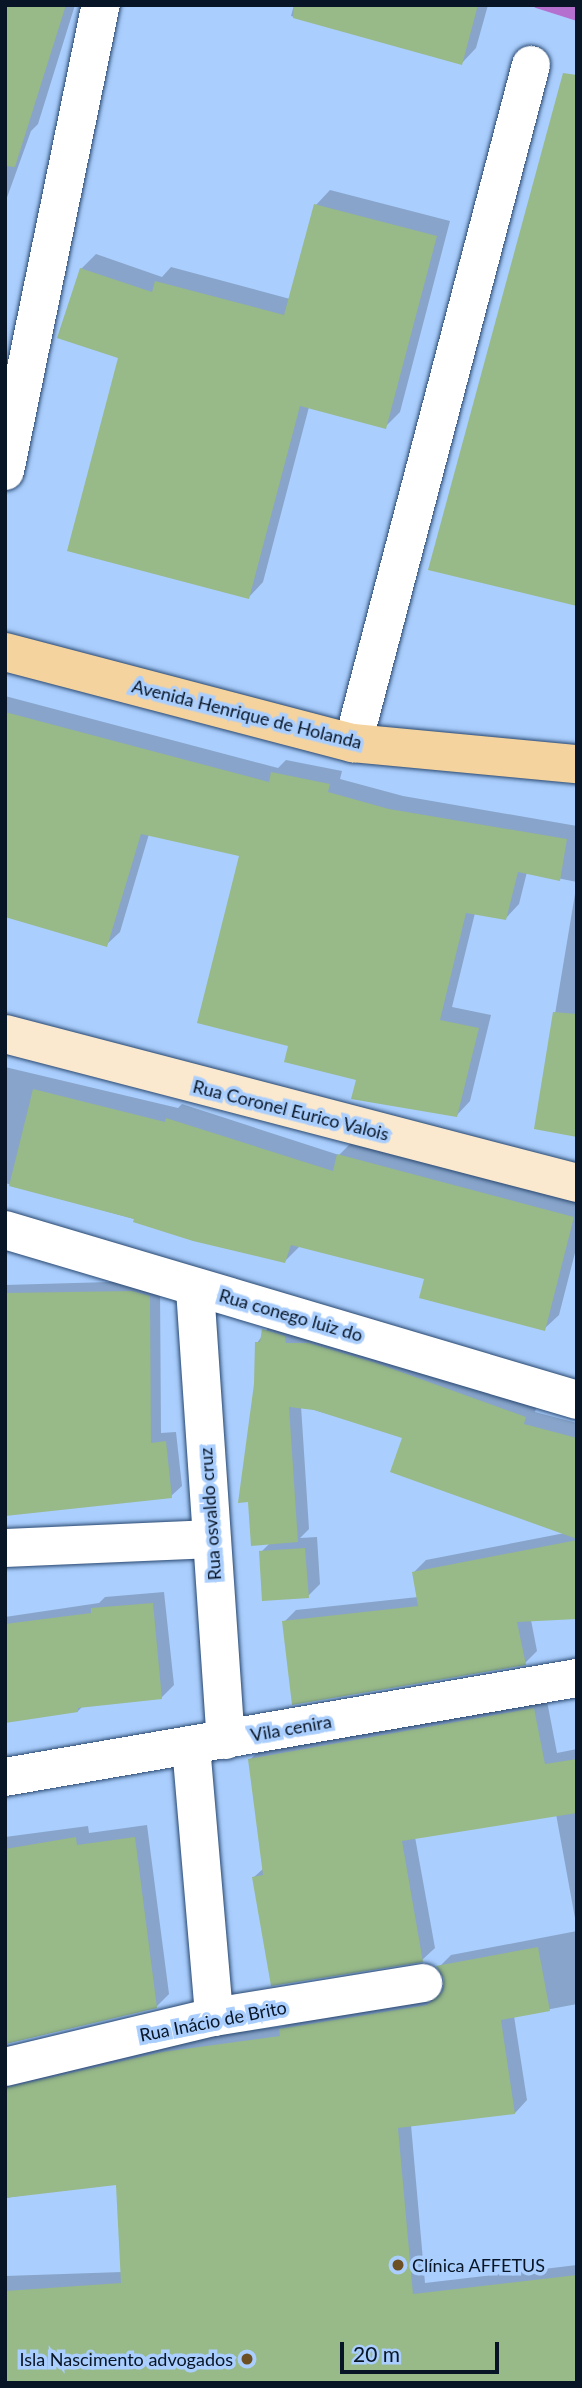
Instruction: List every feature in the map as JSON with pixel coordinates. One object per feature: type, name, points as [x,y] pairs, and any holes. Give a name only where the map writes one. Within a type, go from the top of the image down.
[{"type":"main road","name":"Avenida Henrique de Holanda","points":[[5,652],[353,743],[577,764]]},
{"type":"main road","name":"Rua Coronel Eurico Valois","points":[[5,1034],[577,1182]]},
{"type":"street","points":[[5,471],[101,5]]},
{"type":"street","points":[[353,743],[531,65]]},
{"type":"street","name":"Rua conego luiz do","points":[[5,1230],[195,1289],[577,1400]]},
{"type":"street","name":"Rua osvaldo cruz","points":[[195,1289],[211,1539],[209,1743],[214,2017]]},
{"type":"street","points":[[5,1548],[211,1539]]},
{"type":"street","name":"Vila cenira","points":[[5,1777],[577,1678]]},
{"type":"street","name":"Rua Inácio de Brito","points":[[5,2067],[214,2017],[423,1983]]},
{"type":"shaded area","points":[[530,5],[577,5],[577,21],[536,8]]},
{"type":"building","points":[[5,5],[66,5],[15,167],[5,166]]},
{"type":"building","points":[[294,5],[478,5],[462,65],[293,18]]},
{"type":"building","points":[[563,73],[577,75],[577,606],[428,570]]},
{"type":"building","points":[[314,204],[437,236],[386,429],[300,406],[249,599],[67,551],[118,358],[57,338],[80,268],[152,292],[155,281],[284,315]]},
{"type":"building","points":[[5,712],[269,782],[271,772],[330,784],[328,792],[389,809],[567,839],[560,881],[518,872],[506,920],[466,913],[440,1020],[479,1028],[457,1117],[351,1099],[356,1080],[284,1062],[288,1046],[197,1023],[239,856],[141,834],[107,947],[5,917]]},
{"type":"building","points":[[553,1012],[577,1014],[577,1137],[534,1129]]},
{"type":"building","points":[[33,1089],[165,1122],[166,1118],[333,1171],[337,1154],[574,1217],[545,1331],[419,1298],[424,1279],[291,1245],[285,1263],[193,1241],[133,1222],[134,1219],[9,1186]]},
{"type":"building","points":[[132,1291],[150,1296],[151,1443],[166,1441],[172,1498],[5,1516],[5,1293]]},
{"type":"building","points":[[262,1329],[285,1336],[286,1343],[309,1343],[376,1363],[526,1417],[524,1424],[577,1438],[577,1539],[390,1472],[402,1438],[314,1410],[289,1407],[298,1542],[251,1546],[248,1502],[238,1503],[254,1384],[255,1342],[260,1342]]},
{"type":"building","points":[[577,1540],[577,1619],[517,1622],[526,1665],[292,1705],[282,1621],[418,1606],[412,1572]]},
{"type":"building","points":[[305,1548],[309,1598],[262,1601],[259,1551]]},
{"type":"building","points":[[153,1603],[162,1699],[78,1708],[78,1712],[5,1723],[5,1624],[91,1613],[91,1608]]},
{"type":"building","points":[[534,1708],[545,1764],[577,1759],[577,1813],[402,1841],[423,1962],[271,1986],[252,1877],[263,1875],[248,1759]]},
{"type":"building","points":[[76,1837],[77,1845],[135,1837],[157,2008],[5,2044],[5,1849]]},
{"type":"building","points":[[538,1947],[550,2011],[501,2020],[515,2114],[398,2128],[413,2294],[577,2275],[577,2383],[5,2383],[5,2291],[121,2283],[116,2185],[5,2198],[5,2088],[162,2052],[280,2036],[279,2029],[427,2005],[444,1990],[444,1979],[436,1966]]},
{"type":"place","name":"Clínica AFFETUS","points":[[398,2265]]},
{"type":"place","name":"Isla Nascimento advogados","points":[[247,2359]]}]
